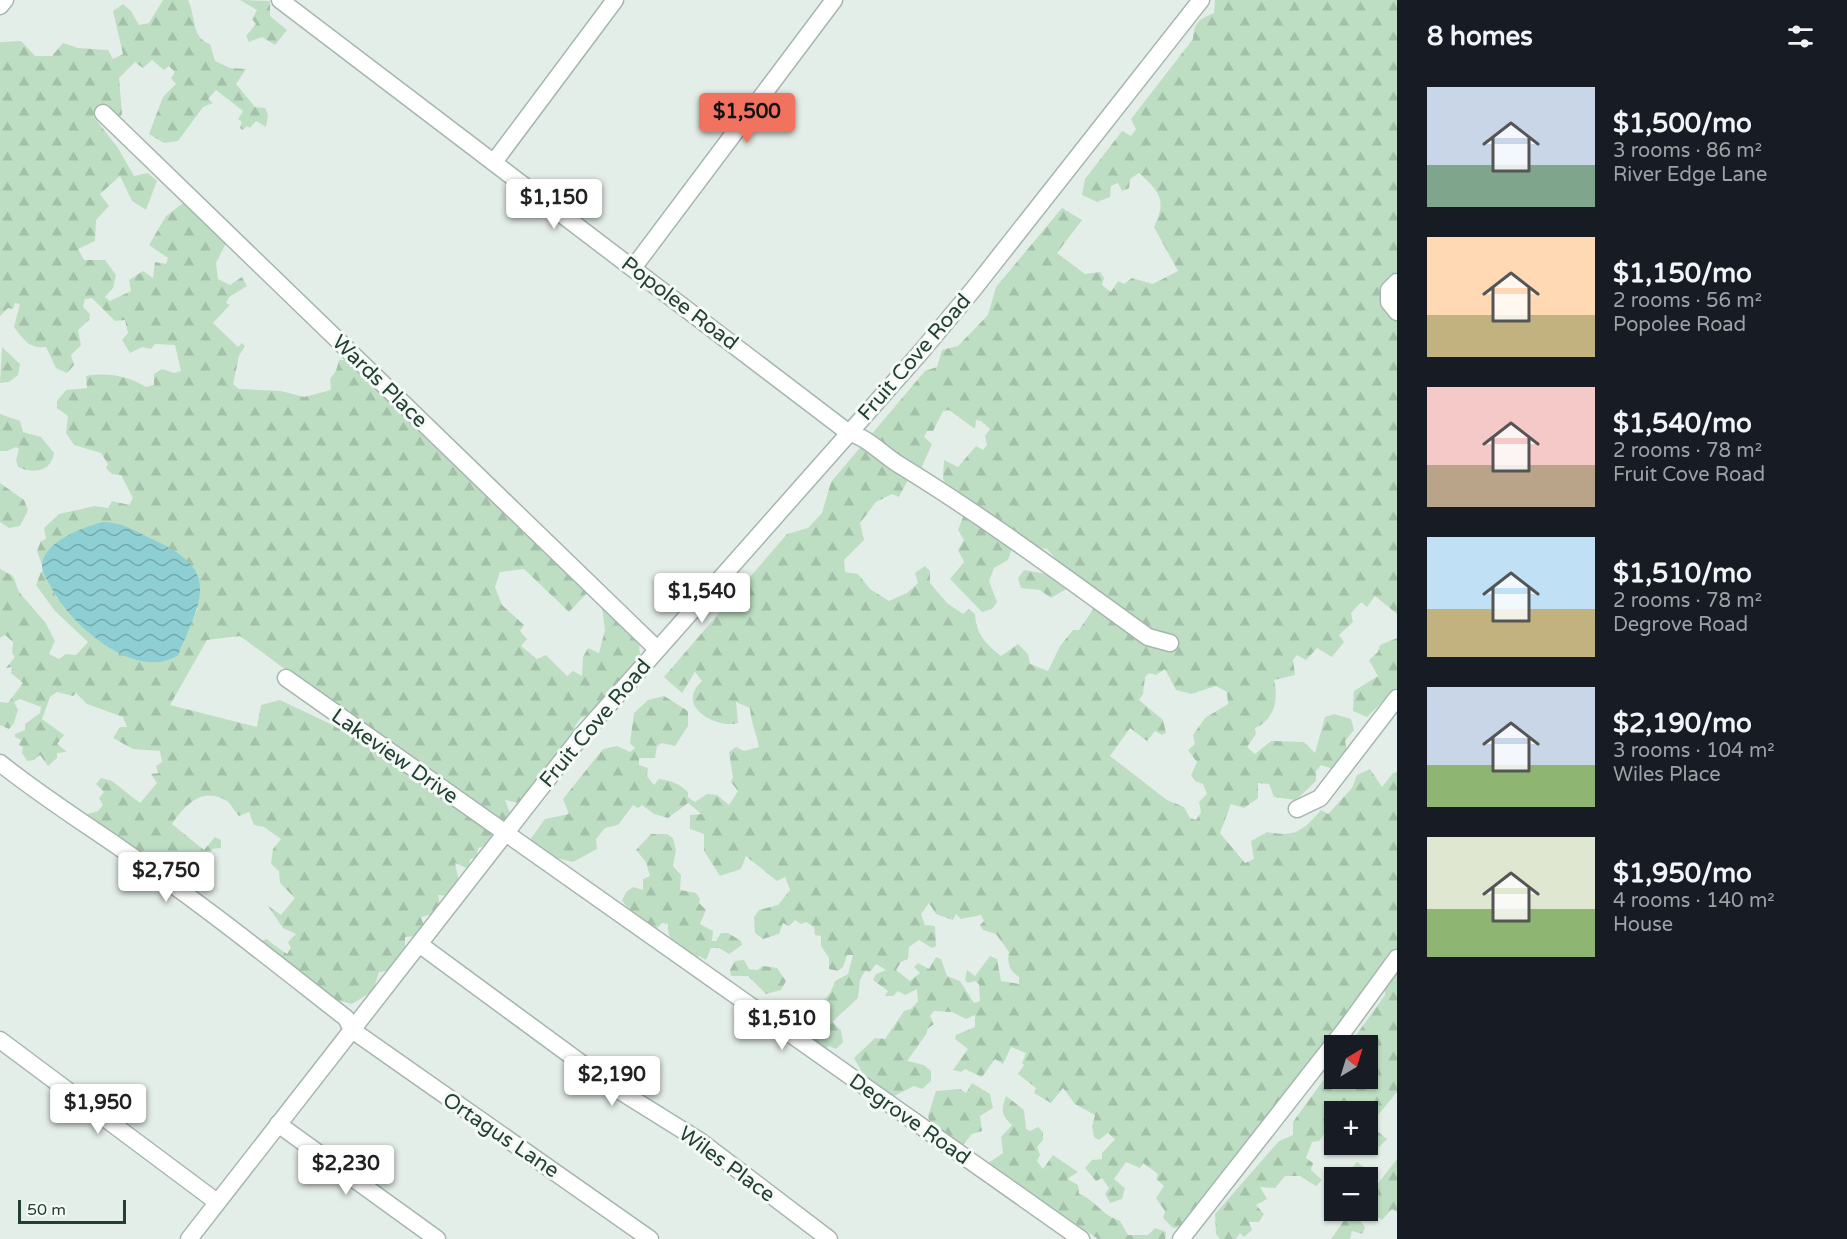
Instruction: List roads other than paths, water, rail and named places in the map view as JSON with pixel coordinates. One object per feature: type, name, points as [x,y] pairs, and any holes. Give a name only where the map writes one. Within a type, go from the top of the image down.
[{"type":"street","points":[[0,6],[5,0]]},
{"type":"street","name":"Popolee Road","points":[[280,0],[849,433],[860,435],[882,454],[976,511],[1148,637],[1170,643]]},
{"type":"street","points":[[494,162],[615,0]]},
{"type":"street","points":[[633,268],[834,0]]},
{"type":"street","name":"Fruit Cove Road","points":[[189,1239],[582,735],[972,291],[1201,0]]},
{"type":"street","name":"Wards Place","points":[[103,113],[143,155],[657,649]]},
{"type":"street","points":[[1397,282],[1389,290],[1389,302],[1397,312]]},
{"type":"street","name":"Lakeview Drive","points":[[286,678],[504,834]]},
{"type":"street","points":[[1298,809],[1320,798],[1397,698]]},
{"type":"street","name":"Ortagus Lane","points":[[0,762],[36,792],[124,850],[231,930],[346,1018],[352,1030],[650,1239]]},
{"type":"street","name":"Degrove Road","points":[[504,834],[1081,1239]]},
{"type":"street","name":"Wiles Place","points":[[419,944],[489,992],[615,1088],[700,1141],[829,1239]]},
{"type":"street","points":[[1181,1239],[1346,1028],[1397,958]]},
{"type":"street","points":[[0,1040],[217,1202]]},
{"type":"street","points":[[278,1124],[437,1239]]},
{"type":"water","points":[[103,522],[129,528],[154,540],[190,563],[198,576],[200,589],[194,619],[178,656],[160,662],[144,662],[112,649],[82,627],[59,600],[47,580],[42,566],[49,550],[65,537]]}]
